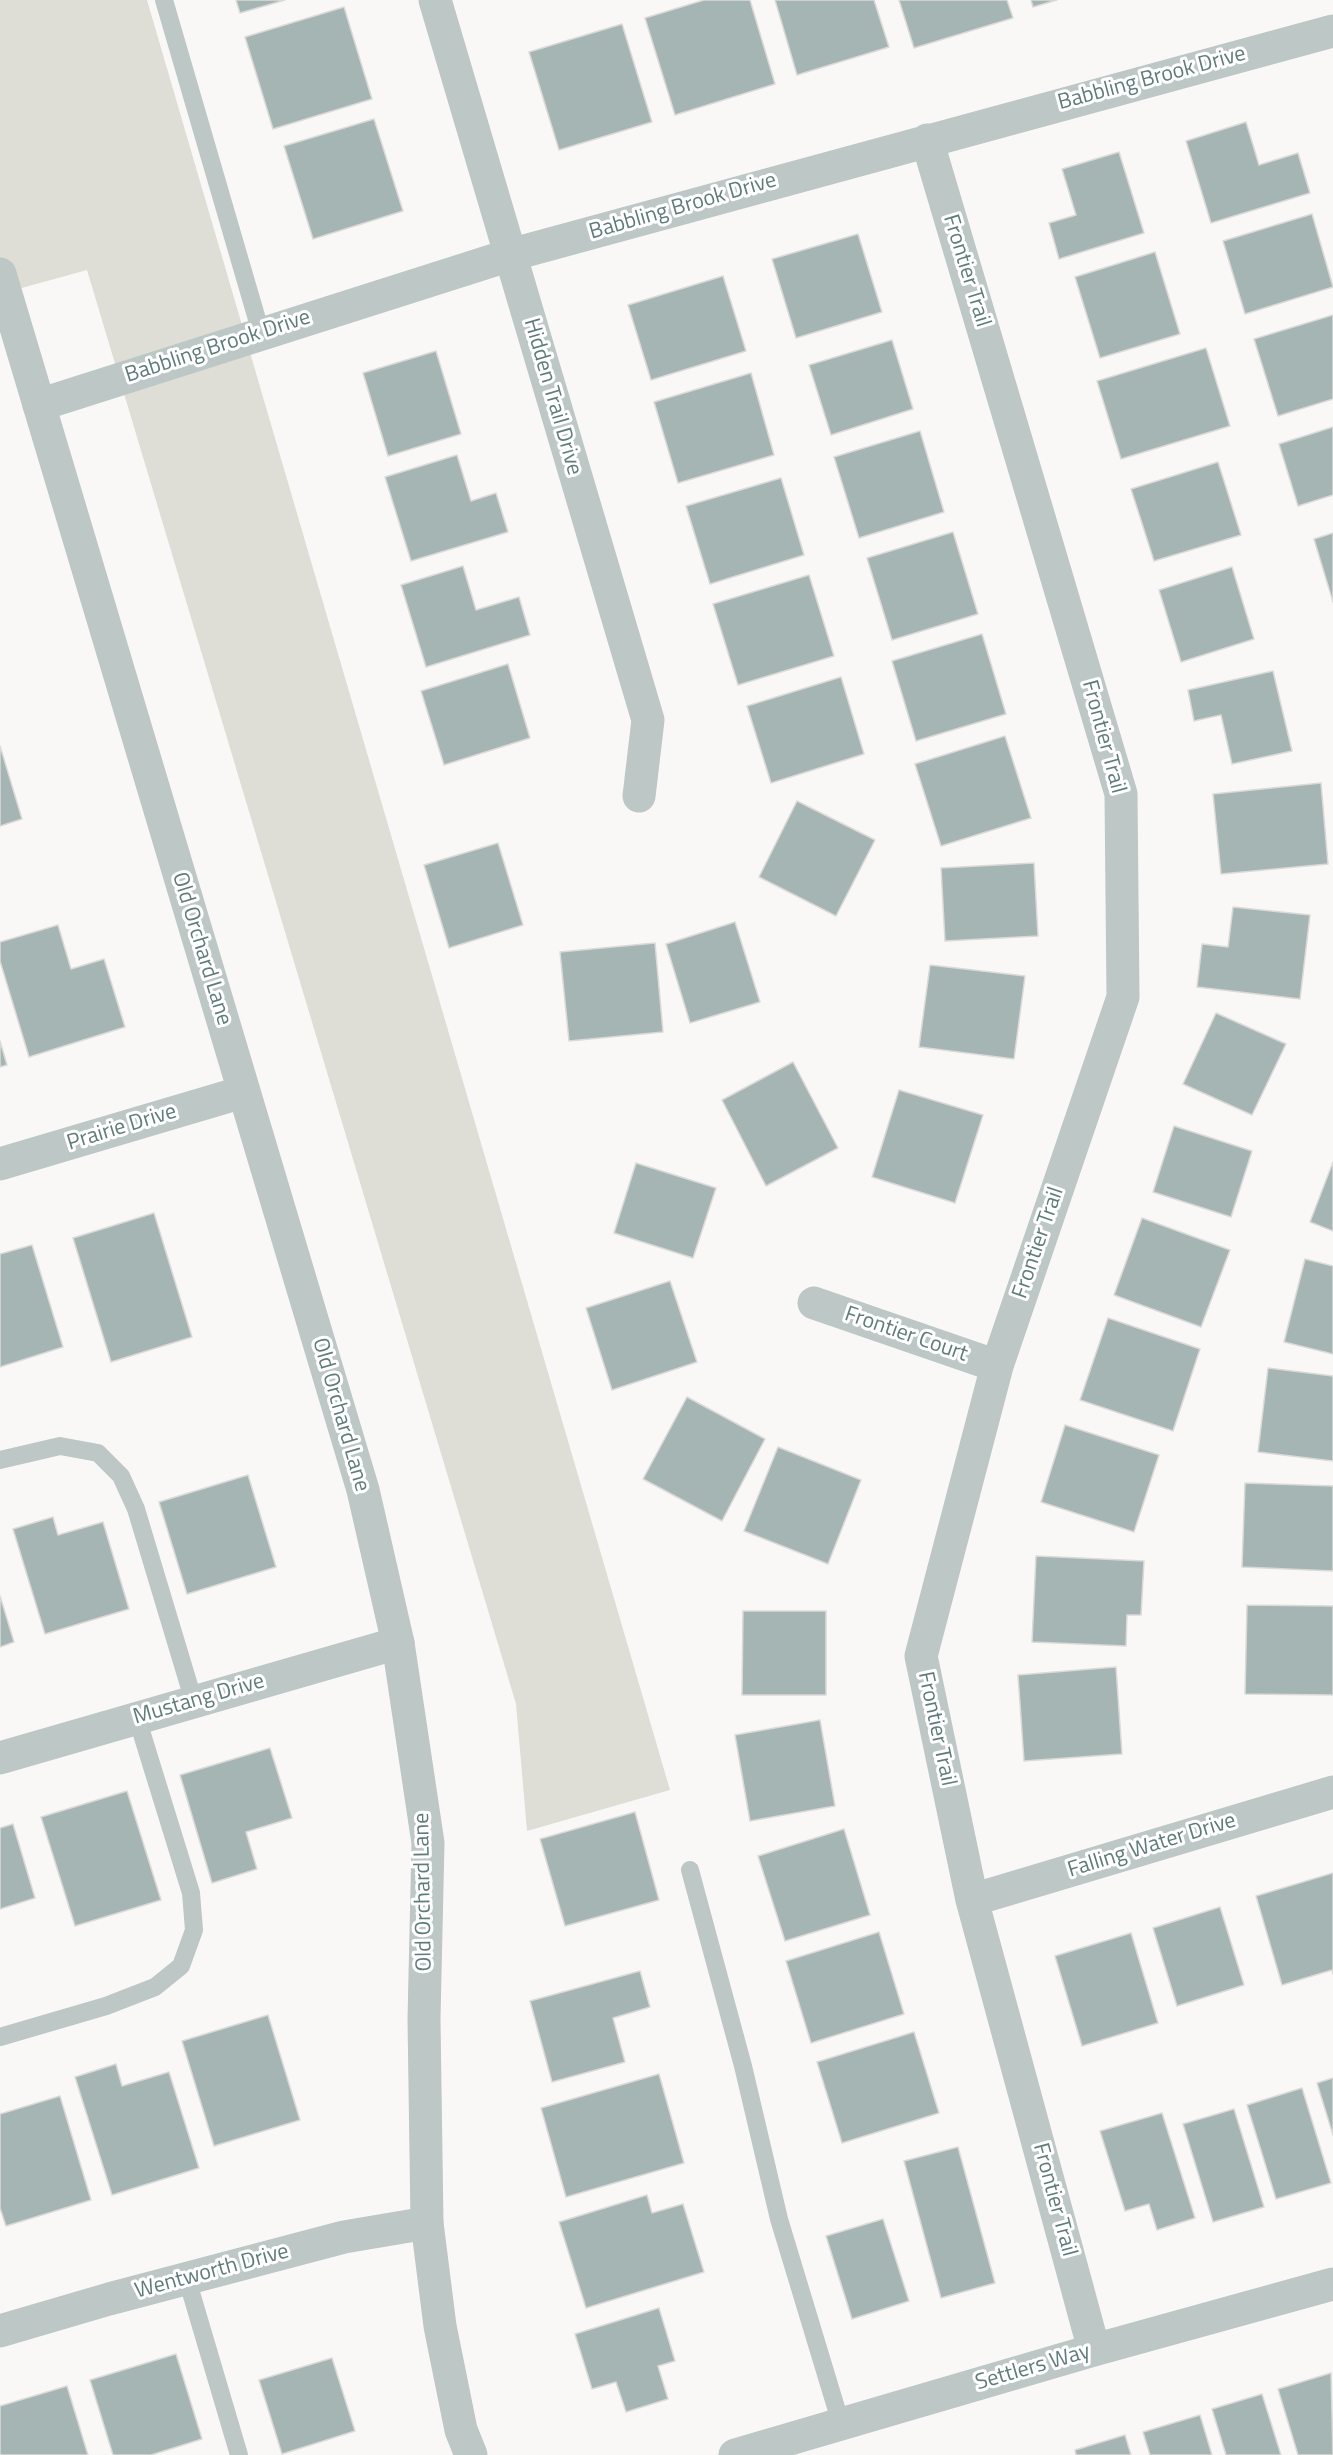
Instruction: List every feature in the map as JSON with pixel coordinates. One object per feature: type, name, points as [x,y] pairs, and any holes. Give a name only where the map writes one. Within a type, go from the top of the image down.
[{"type":"street","name":"Hidden Trail Drive","points":[[439,1],[510,255],[648,720],[639,796]]},
{"type":"street","name":"Babbling Brook Drive","points":[[39,405],[510,255],[1333,30]]},
{"type":"street","name":"Frontier Trail","points":[[927,140],[1121,794],[1123,997],[997,1366],[921,1656],[972,1900],[1094,2350]]},
{"type":"street","name":"Old Orchard Lane","points":[[0,274],[363,1490],[398,1644],[428,1843],[424,2019],[427,2223],[440,2326],[461,2430],[471,2455]]},
{"type":"street","name":"Prairie Drive","points":[[0,1164],[243,1092]]},
{"type":"street","name":"Frontier Court","points":[[814,1303],[997,1366]]},
{"type":"street","name":"Mustang Drive","points":[[0,1758],[398,1644]]},
{"type":"street","name":"Falling Water Drive","points":[[972,1900],[1333,1792]]},
{"type":"street","name":"Wentworth Drive","points":[[0,2331],[187,2278],[344,2237],[427,2223]]},
{"type":"street","name":"Settlers Way","points":[[735,2455],[1094,2350],[1333,2284]]},
{"type":"lane","points":[[164,0],[261,333]]},
{"type":"lane","points":[[0,1460],[60,1446],[98,1453],[121,1476],[135,1509],[194,1702]]},
{"type":"lane","points":[[0,2037],[106,2006],[155,1987],[181,1966],[194,1930],[191,1893],[136,1718]]},
{"type":"lane","points":[[690,1870],[743,2066],[779,2219],[841,2424]]},
{"type":"lane","points":[[187,2278],[239,2455]]},
{"type":"shaded area","points":[[0,0],[147,0],[670,1790],[527,1831],[516,1704],[87,270],[0,294]]},
{"type":"building","points":[[236,0],[285,0],[240,13]]},
{"type":"building","points":[[704,0],[750,0],[775,84],[675,115],[645,18]]},
{"type":"building","points":[[775,0],[874,0],[889,47],[797,75]]},
{"type":"building","points":[[899,0],[1007,0],[1013,18],[914,48]]},
{"type":"building","points":[[1031,0],[1057,0],[1033,7]]},
{"type":"building","points":[[344,7],[372,99],[273,129],[245,37]]},
{"type":"building","points":[[622,24],[652,122],[559,150],[529,52]]},
{"type":"building","points":[[374,119],[403,211],[313,239],[284,146]]},
{"type":"building","points":[[1246,122],[1259,165],[1298,153],[1310,193],[1211,223],[1186,141]]},
{"type":"building","points":[[1119,152],[1144,233],[1059,259],[1049,223],[1076,215],[1062,169]]},
{"type":"building","points":[[1312,214],[1333,287],[1245,314],[1223,241]]},
{"type":"building","points":[[858,234],[882,312],[796,338],[772,259]]},
{"type":"building","points":[[1155,252],[1180,334],[1100,358],[1075,277]]},
{"type":"building","points":[[723,276],[746,351],[651,380],[628,305]]},
{"type":"building","points":[[1333,315],[1333,399],[1278,416],[1254,339]]},
{"type":"building","points":[[892,340],[913,409],[831,435],[809,365]]},
{"type":"building","points":[[1206,348],[1230,426],[1121,459],[1097,381]]},
{"type":"building","points":[[436,351],[461,434],[388,456],[363,373]]},
{"type":"building","points":[[751,373],[774,455],[678,483],[654,402]]},
{"type":"building","points":[[1333,427],[1333,495],[1298,506],[1279,444]]},
{"type":"building","points":[[920,431],[944,512],[859,538],[834,457]]},
{"type":"building","points":[[457,455],[471,501],[496,493],[508,532],[411,561],[385,477]]},
{"type":"building","points":[[1218,462],[1241,535],[1154,561],[1131,489]]},
{"type":"building","points":[[781,478],[804,555],[710,584],[686,506]]},
{"type":"building","points":[[953,532],[978,614],[892,640],[867,558]]},
{"type":"building","points":[[1333,533],[1333,602],[1314,539]]},
{"type":"building","points":[[463,566],[476,610],[519,597],[530,635],[426,667],[401,585]]},
{"type":"building","points":[[1232,567],[1254,639],[1181,662],[1159,590]]},
{"type":"building","points":[[809,575],[834,656],[738,685],[713,604]]},
{"type":"building","points":[[982,634],[1006,714],[916,741],[892,661]]},
{"type":"building","points":[[508,664],[530,738],[444,765],[421,691]]},
{"type":"building","points":[[1273,671],[1292,751],[1232,764],[1221,715],[1194,721],[1188,690]]},
{"type":"building","points":[[841,677],[864,754],[771,783],[747,706]]},
{"type":"building","points":[[1005,736],[1031,818],[941,846],[915,764]]},
{"type":"building","points":[[0,746],[22,819],[0,826]]},
{"type":"building","points":[[1321,783],[1328,864],[1221,874],[1213,794]]},
{"type":"building","points":[[797,801],[875,840],[836,916],[759,877]]},
{"type":"building","points":[[498,843],[523,925],[449,948],[424,865]]},
{"type":"building","points":[[1034,863],[1038,936],[945,941],[941,868]]},
{"type":"building","points":[[1233,907],[1310,915],[1300,999],[1197,987],[1202,944],[1228,947]]},
{"type":"building","points":[[735,922],[760,1002],[690,1023],[666,944]]},
{"type":"building","points":[[58,925],[71,969],[104,959],[125,1027],[29,1057],[0,961],[0,942]]},
{"type":"building","points":[[655,943],[663,1032],[569,1041],[560,952]]},
{"type":"building","points":[[930,965],[1025,976],[1014,1059],[919,1047]]},
{"type":"building","points":[[1216,1013],[1286,1044],[1252,1115],[1183,1084]]},
{"type":"building","points":[[0,1041],[7,1065],[0,1067]]},
{"type":"building","points":[[793,1062],[838,1148],[766,1186],[722,1100]]},
{"type":"building","points":[[899,1090],[983,1115],[955,1203],[872,1177]]},
{"type":"building","points":[[1174,1126],[1252,1151],[1231,1217],[1153,1192]]},
{"type":"building","points":[[1333,1162],[1333,1231],[1310,1222]]},
{"type":"building","points":[[636,1163],[716,1188],[693,1258],[614,1233]]},
{"type":"building","points":[[154,1213],[192,1337],[111,1362],[73,1238]]},
{"type":"building","points":[[1142,1218],[1230,1250],[1201,1327],[1114,1295]]},
{"type":"building","points":[[32,1245],[63,1347],[0,1367],[0,1254]]},
{"type":"building","points":[[1305,1259],[1333,1266],[1333,1354],[1284,1342]]},
{"type":"building","points":[[670,1281],[697,1362],[612,1390],[586,1308]]},
{"type":"building","points":[[1108,1318],[1200,1349],[1173,1431],[1080,1400]]},
{"type":"building","points":[[1268,1368],[1333,1376],[1333,1461],[1258,1452]]},
{"type":"building","points":[[687,1397],[765,1439],[722,1521],[643,1479]]},
{"type":"building","points":[[1065,1425],[1159,1455],[1134,1532],[1041,1502]]},
{"type":"building","points":[[778,1447],[861,1480],[828,1564],[744,1531]]},
{"type":"building","points":[[248,1475],[276,1567],[187,1594],[159,1502]]},
{"type":"building","points":[[1245,1483],[1333,1486],[1333,1571],[1242,1567]]},
{"type":"building","points":[[53,1517],[58,1535],[103,1522],[129,1609],[45,1634],[13,1529]]},
{"type":"building","points":[[1036,1556],[1144,1561],[1141,1615],[1127,1615],[1126,1646],[1032,1642]]},
{"type":"building","points":[[0,1596],[14,1642],[0,1647]]},
{"type":"building","points":[[1247,1605],[1333,1606],[1333,1695],[1245,1694]]},
{"type":"building","points":[[743,1611],[826,1611],[826,1695],[742,1695]]},
{"type":"building","points":[[1116,1667],[1122,1754],[1024,1761],[1018,1675]]},
{"type":"building","points":[[820,1720],[835,1806],[750,1821],[735,1735]]},
{"type":"building","points":[[270,1748],[292,1818],[246,1832],[257,1869],[212,1883],[180,1775]]},
{"type":"building","points":[[127,1791],[161,1900],[75,1926],[41,1817]]},
{"type":"building","points":[[635,1812],[659,1900],[565,1926],[540,1839]]},
{"type":"building","points":[[13,1824],[35,1898],[0,1909],[0,1828]]},
{"type":"building","points":[[844,1829],[870,1915],[785,1941],[758,1856]]},
{"type":"building","points":[[1333,1873],[1333,1974],[1332,1970],[1282,1985],[1256,1896]]},
{"type":"building","points":[[1220,1907],[1244,1985],[1177,2006],[1153,1928]]},
{"type":"building","points":[[879,1932],[904,2014],[811,2043],[786,1961]]},
{"type":"building","points":[[1131,1933],[1158,2023],[1082,2046],[1055,1956]]},
{"type":"building","points":[[640,1971],[650,2007],[613,2018],[625,2062],[552,2082],[530,2001]]},
{"type":"building","points":[[268,2015],[300,2120],[214,2146],[182,2041]]},
{"type":"building","points":[[914,2032],[939,2113],[842,2143],[817,2062]]},
{"type":"building","points":[[116,2064],[122,2086],[169,2072],[199,2168],[112,2195],[75,2077]]},
{"type":"building","points":[[659,2074],[684,2163],[566,2197],[541,2108]]},
{"type":"building","points":[[1333,2078],[1333,2135],[1317,2083]]},
{"type":"building","points":[[1302,2088],[1331,2183],[1276,2199],[1247,2105]]},
{"type":"building","points":[[60,2096],[91,2200],[6,2226],[0,2208],[0,2114]]},
{"type":"building","points":[[1234,2109],[1264,2207],[1213,2222],[1183,2124]]},
{"type":"building","points":[[1162,2113],[1195,2218],[1157,2230],[1149,2204],[1125,2211],[1100,2131]]},
{"type":"building","points":[[958,2147],[995,2283],[941,2298],[904,2161]]},
{"type":"building","points":[[647,2195],[652,2213],[683,2204],[704,2272],[586,2308],[559,2222]]},
{"type":"building","points":[[883,2219],[909,2301],[852,2319],[826,2236]]},
{"type":"building","points":[[659,2308],[675,2361],[658,2366],[668,2399],[626,2412],[616,2382],[592,2389],[575,2334]]},
{"type":"building","points":[[176,2354],[202,2439],[151,2455],[113,2455],[90,2380]]},
{"type":"building","points":[[332,2358],[355,2431],[282,2454],[259,2380]]},
{"type":"building","points":[[1331,2373],[1333,2455],[1298,2455],[1278,2389]]},
{"type":"building","points":[[67,2386],[88,2455],[0,2455],[0,2406]]},
{"type":"building","points":[[1262,2394],[1281,2455],[1226,2455],[1212,2409]]},
{"type":"building","points":[[1200,2415],[1212,2455],[1150,2455],[1143,2432]]},
{"type":"building","points":[[1125,2435],[1131,2455],[1076,2455],[1075,2450]]}]
